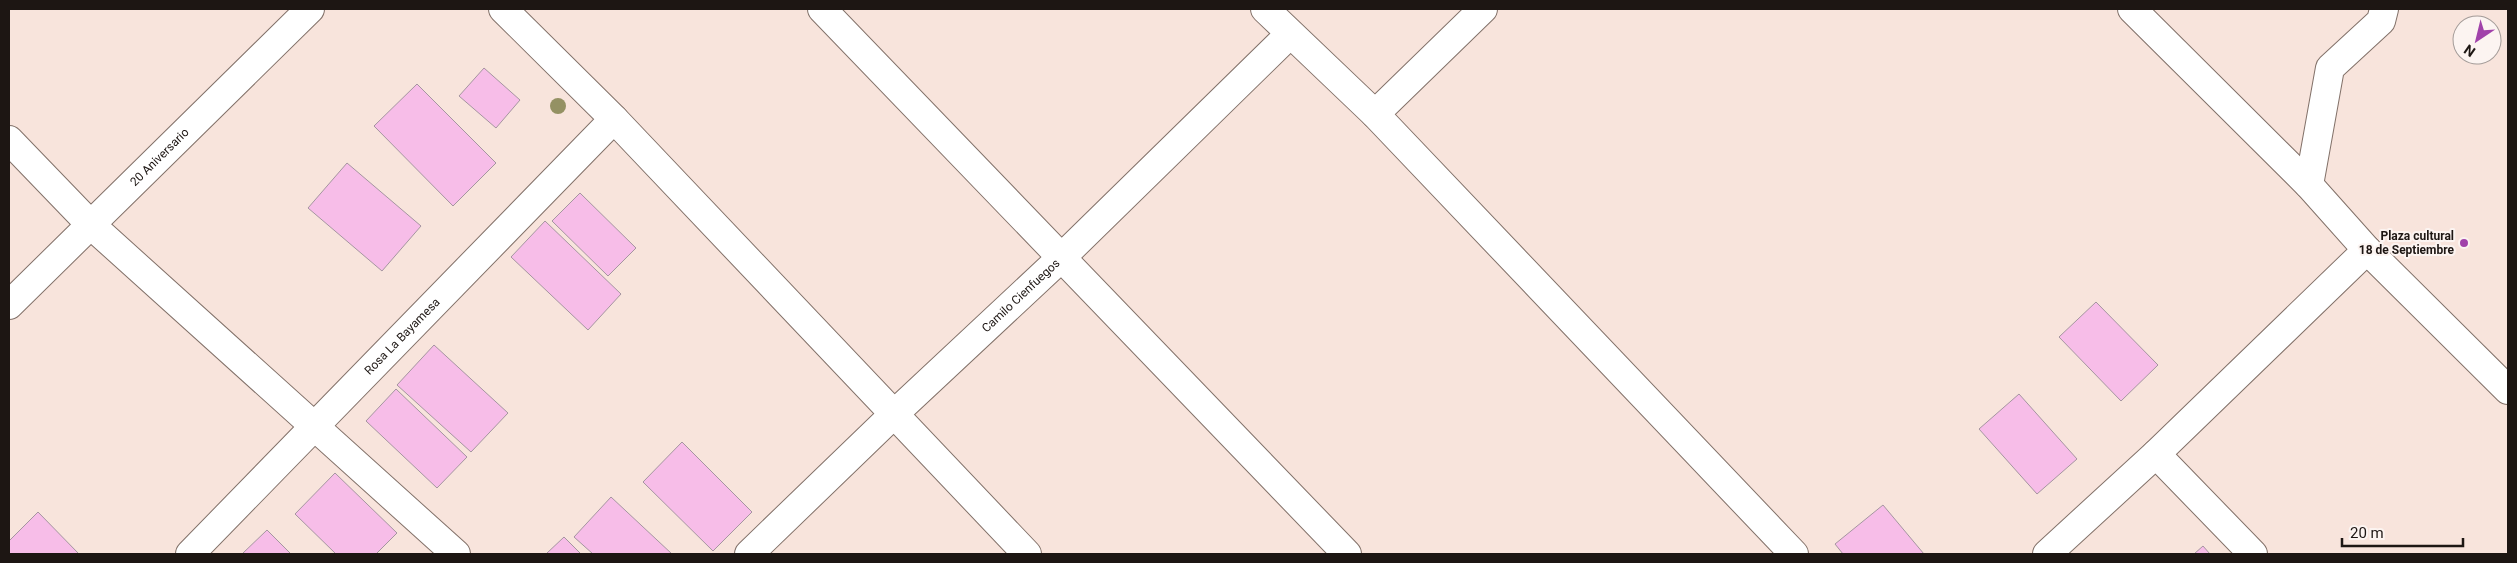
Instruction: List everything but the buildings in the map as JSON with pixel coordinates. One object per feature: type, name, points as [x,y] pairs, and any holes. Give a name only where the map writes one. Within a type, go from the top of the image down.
[{"type":"street","name":"20 Aniversario","points":[[9,305],[310,9]]},
{"type":"street","points":[[503,9],[614,119],[1027,554]]},
{"type":"street","points":[[822,9],[1347,554]]},
{"type":"street","points":[[1265,9],[1375,114],[1794,554]]},
{"type":"street","points":[[1375,114],[1483,9]]},
{"type":"street","points":[[2132,9],[2309,185],[2367,250],[2508,390]]},
{"type":"street","points":[[2309,185],[2330,68],[2382,20],[2384,9]]},
{"type":"street","name":"Camilo Cienfuegos","points":[[749,554],[893,415],[1061,258],[1290,34]]},
{"type":"street","name":"Rosa La Bayamesa","points":[[190,554],[614,119]]},
{"type":"street","points":[[9,140],[91,225],[456,554]]},
{"type":"street","points":[[2047,554],[2156,454],[2367,250]]},
{"type":"street","points":[[2156,454],[2253,554]]},
{"type":"place","name":"Plaza cultural 18 de Septiembre","points":[[2464,243]]}]
